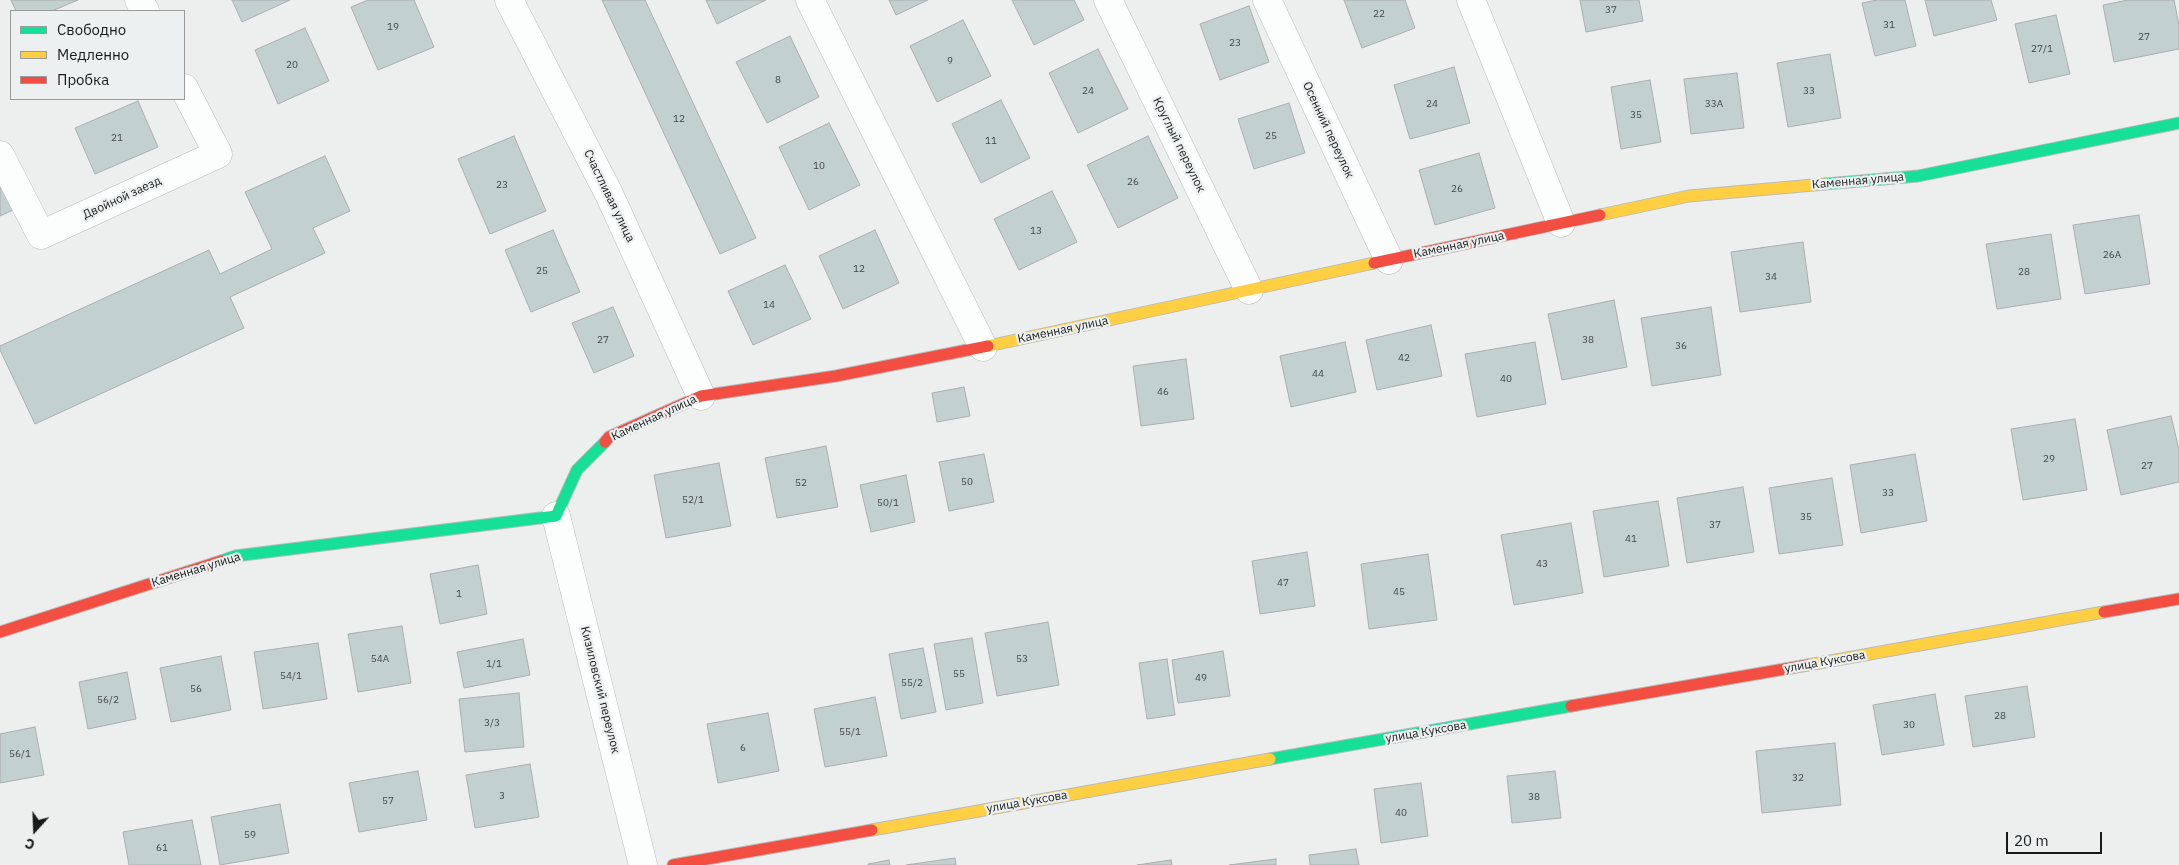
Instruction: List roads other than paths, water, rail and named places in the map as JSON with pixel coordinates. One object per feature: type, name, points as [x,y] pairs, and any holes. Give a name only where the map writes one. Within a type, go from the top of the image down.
[{"type":"street","name":"Счастливая улица","points":[[509,0],[609,194],[701,396]]},
{"type":"street","points":[[810,0],[983,346]]},
{"type":"street","name":"Круглый переулок","points":[[1108,0],[1249,290]]},
{"type":"street","name":"Осенний переулок","points":[[1267,0],[1389,260]]},
{"type":"street","points":[[1471,0],[1562,223]]},
{"type":"street","name":"Двойной заезд","points":[[0,155],[41,235],[218,154],[185,90]]},
{"type":"street","name":"Каменная улица","points":[[0,632],[235,556],[556,516],[577,470],[609,437],[701,396],[836,376],[1689,196],[1918,176],[2179,123]]},
{"type":"street","name":"Кизиловский переулок","points":[[556,516],[643,865]]},
{"type":"street","name":"улица Куксова","points":[[673,865],[2179,599]]}]
